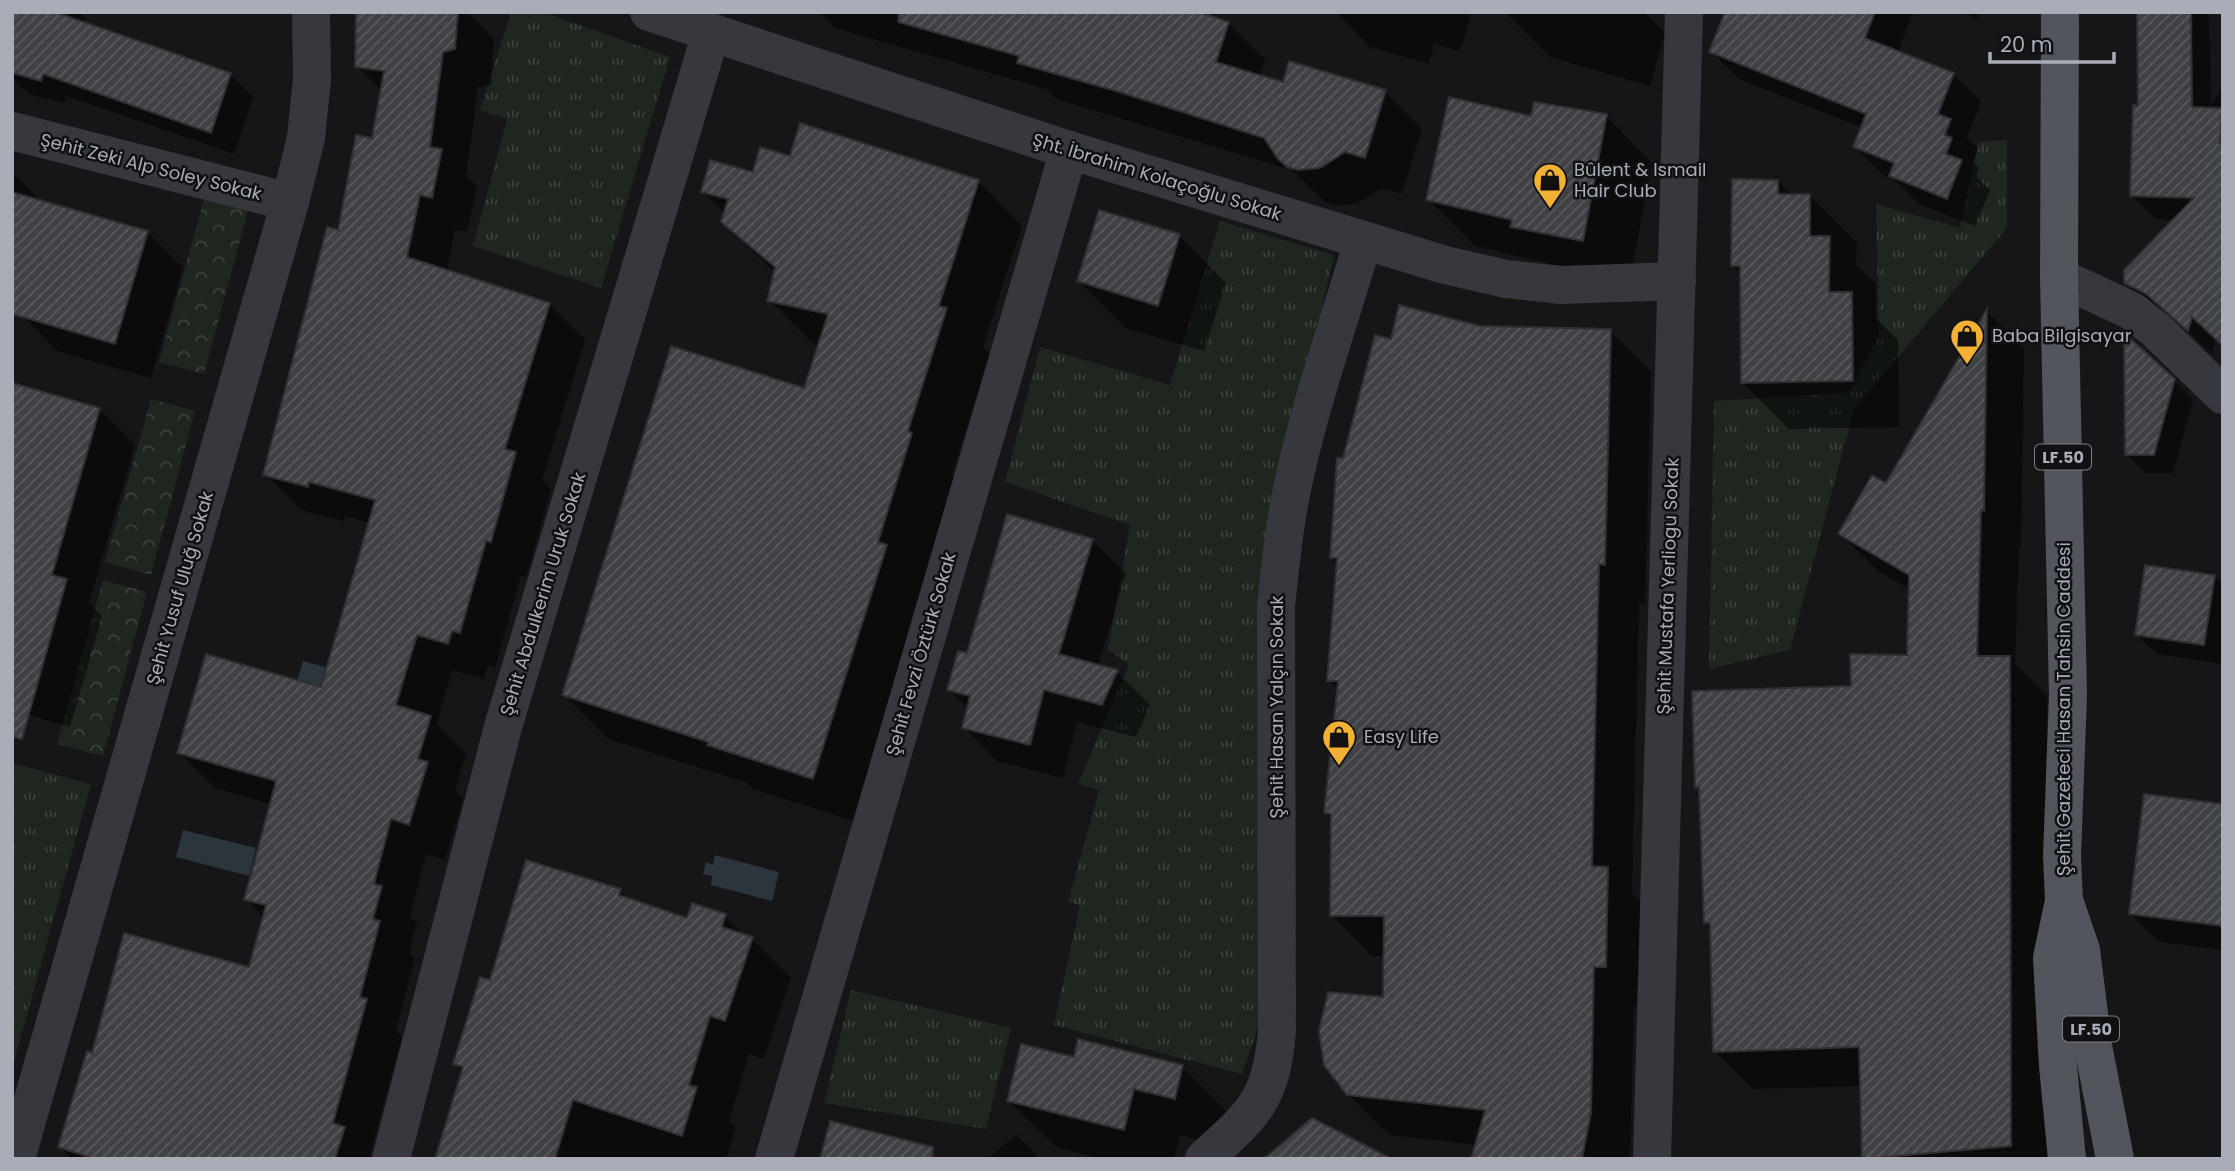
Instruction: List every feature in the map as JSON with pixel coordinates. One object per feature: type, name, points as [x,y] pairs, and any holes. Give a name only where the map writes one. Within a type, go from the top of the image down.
[{"type":"main road","name":"Şehit Gazeteci Hasan Tahsin Caddesi","points":[[2060,12],[2059,276],[2068,695],[2062,856],[2064,901],[2052,958],[2067,1159]]},
{"type":"main road","name":"Şehit Gazeteci Hasan Tahsin Caddesi","points":[[2064,901],[2081,950],[2093,1046],[2115,1159]]},
{"type":"street","name":"Şehit Yusuf Uluğ Sokak","points":[[16,1159],[306,138],[312,79],[311,12]]},
{"type":"street","name":"Şht. İbrahim Kolaçoğlu Sokak","points":[[649,12],[1069,150],[1445,265],[1506,279],[1562,285],[1677,281]]},
{"type":"street","name":"Şehit Mustafa Yerliogu Sokak","points":[[1652,1159],[1684,12]]},
{"type":"street","name":"Şehit Abdulkerim Uruk Sokak","points":[[391,1159],[503,727],[710,33]]},
{"type":"street","name":"Şehit Zeki Alp Soley Sokak","points":[[12,131],[289,202]]},
{"type":"street","name":"Şehit Fevzi Öztürk Sokak","points":[[774,1159],[1069,150]]},
{"type":"street","name":"Şehit Hasan Yalçın Sokak","points":[[1203,1159],[1255,1109],[1265,1091],[1275,1055],[1276,606],[1281,552],[1290,498],[1305,437],[1363,241]]},
{"type":"street","points":[[2059,276],[2132,312],[2155,330],[2223,395]]},
{"type":"green space","points":[[511,12],[543,12],[670,57],[601,288],[473,246],[507,119],[480,110]]},
{"type":"green space","points":[[2007,140],[2007,228],[1854,409],[1790,650],[1709,669],[1714,401],[1849,393],[1879,336],[1876,204],[1960,228],[1979,142]]},
{"type":"green space","points":[[204,199],[248,211],[204,374],[159,362]]},
{"type":"green space","points":[[1220,221],[1334,255],[1266,559],[1261,1019],[1242,1074],[1054,1025],[1080,905],[1068,902],[1099,790],[1078,784],[1129,664],[1108,650],[1130,525],[1005,482],[1040,347],[1170,385]]},
{"type":"green space","points":[[151,399],[195,411],[151,575],[105,562]]},
{"type":"green space","points":[[103,580],[147,592],[103,756],[57,744]]},
{"type":"green space","points":[[12,763],[91,784],[12,1069]]},
{"type":"green space","points":[[851,990],[1011,1028],[986,1129],[824,1103]]},
{"type":"shaded area","points":[[303,661],[366,678],[358,709],[294,692]]},
{"type":"shaded area","points":[[183,830],[256,848],[249,876],[176,857]]},
{"type":"shaded area","points":[[715,855],[779,872],[772,901],[711,885],[712,876],[703,874],[706,862],[713,865]]},
{"type":"building","points":[[12,12],[55,12],[231,73],[211,133],[43,74],[41,81],[12,73]]},
{"type":"building","points":[[356,12],[458,12],[455,49],[443,52],[430,147],[442,149],[432,198],[420,195],[407,257],[550,303],[505,449],[516,452],[491,542],[486,541],[460,633],[452,631],[448,644],[417,635],[396,705],[431,716],[418,759],[428,762],[409,825],[391,819],[374,884],[382,886],[373,919],[380,921],[360,997],[367,999],[333,1123],[345,1127],[335,1159],[95,1159],[58,1147],[87,1051],[92,1053],[124,933],[249,967],[266,905],[244,900],[276,781],[177,753],[206,654],[321,687],[375,500],[309,482],[308,487],[263,475],[327,227],[338,230],[356,135],[372,138],[384,71],[355,67]]},
{"type":"building","points":[[899,12],[1198,12],[1229,22],[1216,62],[1283,82],[1289,61],[1386,90],[1365,158],[1345,152],[1320,168],[1298,170],[1287,167],[1278,159],[1264,138],[1017,63],[1019,56],[898,22]]},
{"type":"building","points":[[1725,12],[1875,12],[1865,38],[1954,73],[1938,114],[1951,119],[1945,135],[1952,138],[1946,154],[1962,160],[1947,199],[1889,176],[1894,163],[1853,147],[1866,114],[1709,52]]},
{"type":"building","points":[[2137,12],[2191,12],[2192,107],[2222,108],[2220,143],[2223,143],[2223,346],[2192,317],[2188,331],[2146,294],[2124,283],[2124,270],[2194,198],[2130,196],[2133,105],[2138,106]]},
{"type":"building","points":[[1449,97],[1531,116],[1534,102],[1607,114],[1583,241],[1510,227],[1512,220],[1426,200]]},
{"type":"building","points":[[800,123],[979,180],[939,306],[947,308],[908,431],[912,433],[878,542],[887,545],[813,779],[562,695],[671,346],[804,388],[828,314],[767,301],[775,267],[721,222],[728,199],[701,192],[710,160],[753,172],[760,147],[790,156]]},
{"type":"building","points":[[1732,179],[1778,180],[1778,194],[1810,194],[1810,236],[1830,236],[1829,292],[1852,292],[1853,381],[1741,383],[1740,266],[1731,266]]},
{"type":"building","points":[[12,192],[148,231],[115,344],[12,314]]},
{"type":"building","points":[[1099,210],[1180,234],[1158,306],[1077,281]]},
{"type":"building","points":[[1399,305],[1480,326],[1611,329],[1605,565],[1599,564],[1592,866],[1608,867],[1606,967],[1594,967],[1591,1113],[1582,1159],[1471,1159],[1485,1110],[1347,1095],[1324,1065],[1319,1031],[1328,992],[1383,997],[1384,916],[1330,916],[1331,814],[1324,813],[1338,681],[1327,681],[1337,558],[1330,558],[1337,458],[1343,458],[1375,335],[1391,339]]},
{"type":"building","points":[[1987,309],[1984,511],[1981,510],[1977,656],[2010,656],[2011,1146],[1862,1159],[1859,1047],[1713,1052],[1710,923],[1704,923],[1692,691],[1851,686],[1850,654],[1907,655],[1909,575],[1838,534],[1872,475],[1886,483]]},
{"type":"building","points":[[2124,333],[2175,379],[2154,455],[2125,455]]},
{"type":"building","points":[[12,383],[100,408],[52,575],[67,579],[22,739],[12,737]]},
{"type":"building","points":[[1007,514],[1093,539],[1059,654],[1118,670],[1102,705],[1044,690],[1030,745],[962,728],[970,696],[947,690],[958,651],[967,653]]},
{"type":"building","points":[[2145,565],[2215,575],[2204,645],[2135,635]]},
{"type":"building","points":[[2144,794],[2223,804],[2223,926],[2129,914]]},
{"type":"building","points":[[526,860],[621,889],[619,895],[687,918],[692,903],[726,914],[722,927],[753,937],[725,1021],[710,1016],[689,1085],[697,1087],[682,1136],[573,1100],[555,1159],[435,1159],[463,1067],[453,1064],[480,977],[490,980]]},
{"type":"building","points":[[1078,1039],[1183,1065],[1175,1099],[1134,1089],[1124,1130],[1007,1101],[1021,1044],[1074,1057]]},
{"type":"building","points":[[1312,1118],[1392,1159],[1264,1159]]},
{"type":"building","points":[[830,1121],[933,1147],[932,1159],[820,1159]]},
{"type":"place","name":"Bûlent & Ismail Hair Club","points":[[1550,210]]},
{"type":"place","name":"Baba Bilgisayar","points":[[1967,366]]},
{"type":"place","name":"Easy Life","points":[[1339,767]]}]
